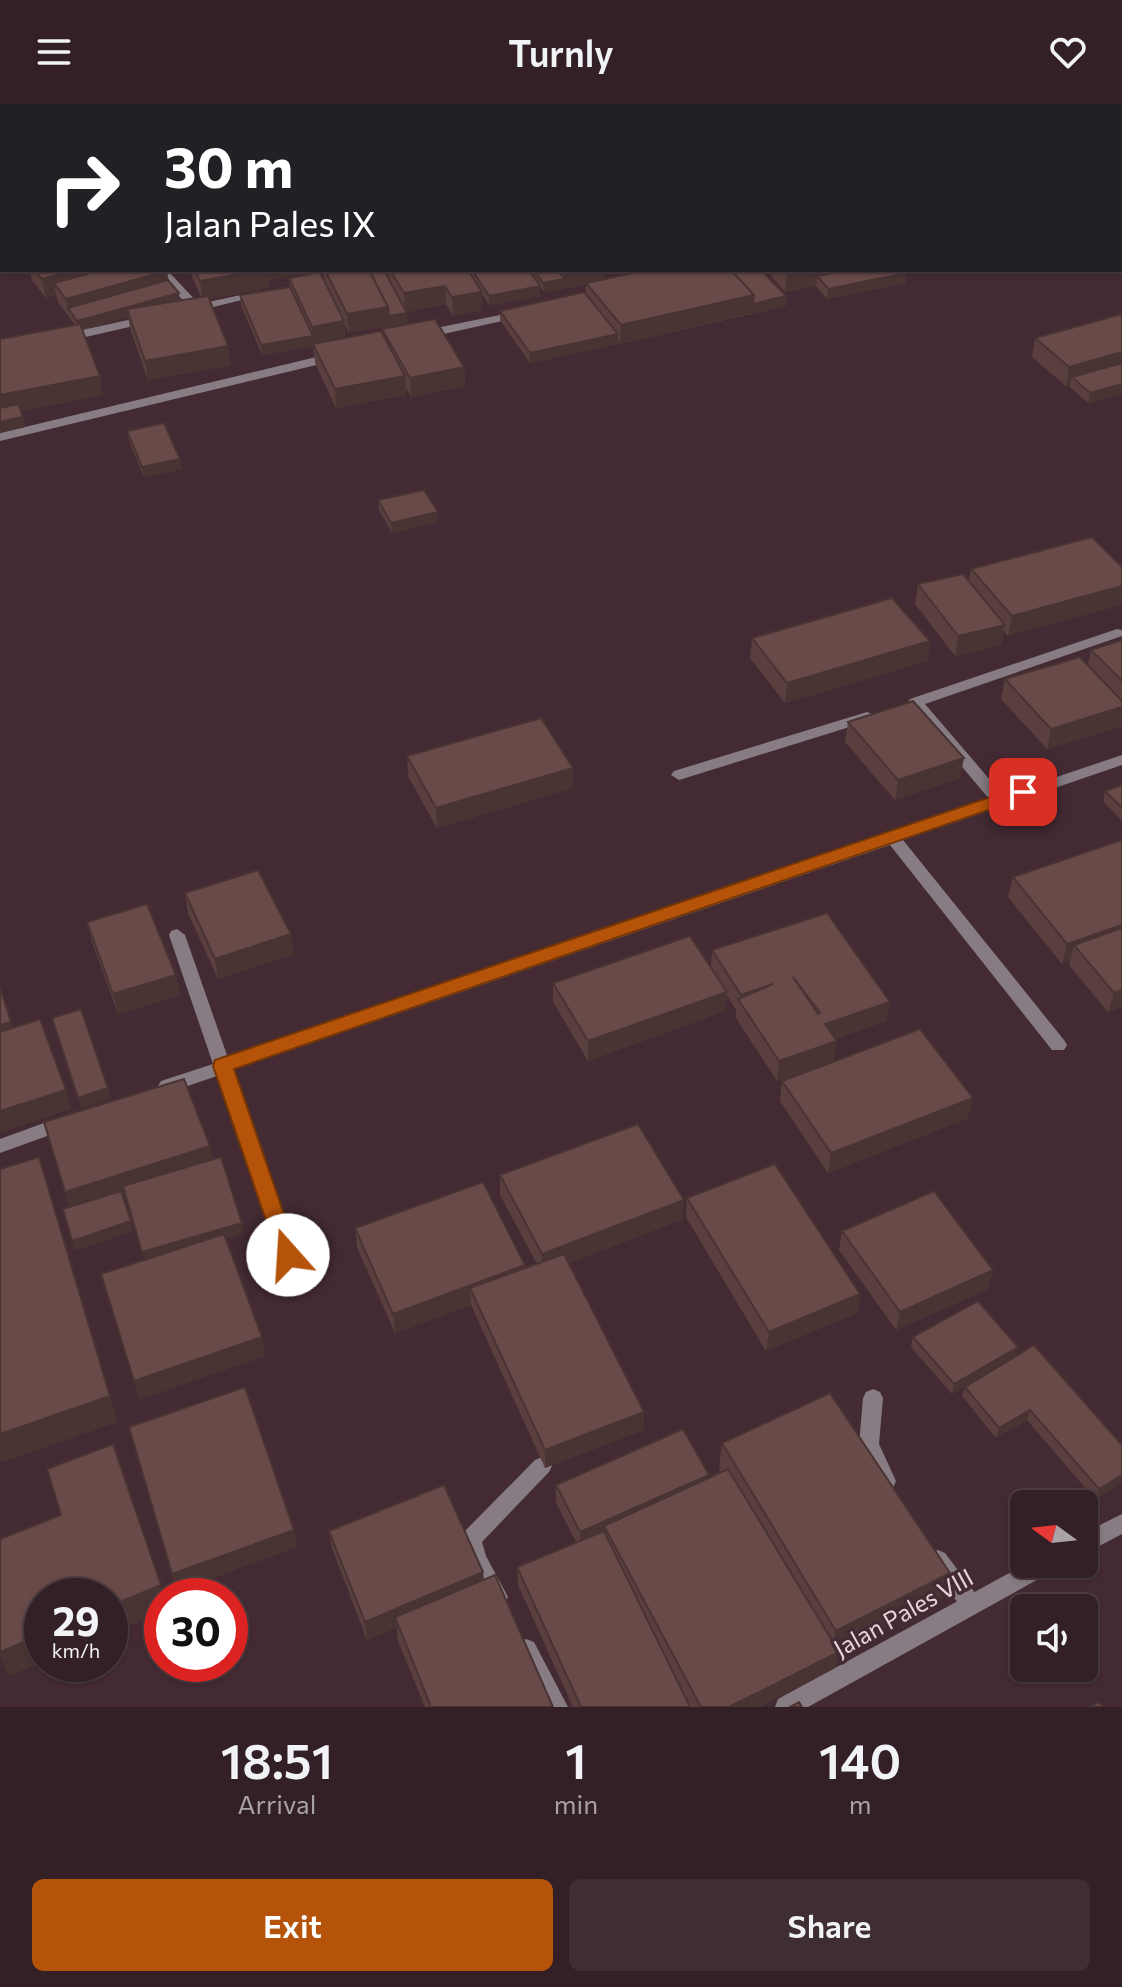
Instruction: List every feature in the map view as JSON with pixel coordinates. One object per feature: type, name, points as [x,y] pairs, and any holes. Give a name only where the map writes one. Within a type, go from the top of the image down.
[{"type":"street","points":[[163,272],[197,309]]},
{"type":"street","points":[[182,312],[271,291]]},
{"type":"street","points":[[401,340],[541,309]]},
{"type":"street","points":[[45,343],[167,315]]},
{"type":"street","points":[[0,437],[341,355]]},
{"type":"street","points":[[679,775],[900,707],[1117,633]]},
{"type":"street","points":[[900,707],[998,799]]},
{"type":"street","points":[[148,1093],[998,799],[1122,760]]},
{"type":"street","points":[[891,836],[1058,1045]]},
{"type":"street","points":[[177,935],[288,1255]]},
{"type":"street","points":[[0,1146],[89,1114]]},
{"type":"street","points":[[873,1398],[869,1444],[899,1505]]},
{"type":"street","points":[[542,1466],[471,1539],[476,1559],[557,1707]]},
{"type":"street","points":[[1098,1536],[1122,1523]]},
{"type":"street","points":[[925,1542],[971,1604]]},
{"type":"street","name":"Jalan Pales VIII","points":[[786,1707],[1020,1578]]},
{"type":"building","points":[[37,272],[68,272],[42,279]]},
{"type":"building","points":[[95,272],[163,272],[66,299],[54,283]]},
{"type":"building","points":[[196,272],[250,272],[200,281]]},
{"type":"building","points":[[320,272],[344,321],[312,327],[289,278]]},
{"type":"building","points":[[326,272],[370,272],[388,307],[347,314]]},
{"type":"building","points":[[370,272],[385,272],[407,313],[389,316],[388,307]]},
{"type":"building","points":[[391,272],[469,272],[482,292],[452,297],[445,286],[404,293]]},
{"type":"building","points":[[473,272],[530,272],[540,286],[489,296]]},
{"type":"building","points":[[535,272],[559,272],[564,279],[543,283]]},
{"type":"building","points":[[638,272],[733,272],[754,295],[621,325],[586,283]]},
{"type":"building","points":[[733,272],[763,272],[786,296],[753,304],[754,295]]},
{"type":"building","points":[[838,272],[907,273],[828,289],[817,276]]},
{"type":"building","points":[[168,280],[179,293],[77,321],[68,308]]},
{"type":"building","points":[[290,287],[313,336],[261,345],[240,295]]},
{"type":"building","points":[[584,292],[618,334],[530,353],[500,311]]},
{"type":"building","points":[[208,296],[228,346],[145,361],[127,309]]},
{"type":"building","points":[[1122,314],[1122,352],[1069,367],[1035,338]]},
{"type":"building","points":[[435,319],[464,367],[410,378],[382,329]]},
{"type":"building","points":[[80,324],[100,376],[0,395],[0,339]]},
{"type":"building","points":[[381,331],[405,376],[335,389],[313,344]]},
{"type":"building","points":[[1122,363],[1122,384],[1090,393],[1072,377]]},
{"type":"building","points":[[18,404],[23,417],[0,422],[0,408]]},
{"type":"building","points":[[164,423],[180,459],[142,467],[127,431]]},
{"type":"building","points":[[424,490],[438,512],[391,523],[378,500]]},
{"type":"building","points":[[1092,537],[1122,567],[1122,586],[1012,616],[971,569]]},
{"type":"building","points":[[963,574],[1005,625],[958,636],[918,584]]},
{"type":"building","points":[[892,598],[930,641],[787,683],[752,638]]},
{"type":"building","points":[[1122,640],[1122,681],[1091,650]]},
{"type":"building","points":[[1080,657],[1122,701],[1122,707],[1051,729],[1005,679]]},
{"type":"building","points":[[913,701],[964,758],[898,780],[848,722]]},
{"type":"building","points":[[541,718],[573,768],[436,808],[407,756]]},
{"type":"building","points":[[1122,785],[1122,808],[1105,791]]},
{"type":"building","points":[[1122,840],[1122,925],[1067,944],[1013,877]]},
{"type":"building","points":[[258,870],[291,934],[215,959],[185,893]]},
{"type":"building","points":[[147,904],[176,975],[113,994],[87,922]]},
{"type":"building","points":[[827,913],[890,1002],[825,1024],[837,1041],[779,1061],[738,999],[773,984],[741,995],[712,950]],"holes":[[[793,977],[820,1013],[818,1014]]]},
{"type":"building","points":[[1122,928],[1122,990],[1114,993],[1074,945]]},
{"type":"building","points":[[690,936],[727,992],[588,1041],[553,983]]},
{"type":"building","points":[[0,987],[11,1022],[0,1025]]},
{"type":"building","points":[[81,1009],[108,1088],[78,1098],[52,1018]]},
{"type":"building","points":[[40,1019],[66,1090],[0,1111],[0,1032]]},
{"type":"building","points":[[920,1029],[973,1098],[831,1153],[782,1081]]},
{"type":"building","points":[[184,1079],[210,1146],[65,1192],[44,1122]]},
{"type":"building","points":[[638,1124],[684,1200],[542,1254],[500,1175]]},
{"type":"building","points":[[39,1157],[110,1396],[0,1434],[0,1169]]},
{"type":"building","points":[[221,1157],[242,1223],[142,1252],[123,1186]]},
{"type":"building","points":[[775,1164],[860,1294],[769,1332],[687,1198]]},
{"type":"building","points":[[483,1182],[525,1265],[393,1314],[355,1228]]},
{"type":"building","points":[[121,1191],[131,1221],[72,1241],[63,1209]]},
{"type":"building","points":[[934,1191],[993,1270],[900,1312],[842,1231]]},
{"type":"building","points":[[224,1234],[262,1337],[134,1381],[101,1274]]},
{"type":"building","points":[[564,1254],[644,1412],[545,1450],[470,1288]]},
{"type":"building","points":[[978,1301],[1018,1347],[954,1384],[913,1337]]},
{"type":"building","points":[[1034,1345],[1122,1445],[1122,1475],[1099,1489],[1030,1410],[999,1428],[965,1387]]},
{"type":"building","points":[[245,1387],[294,1530],[172,1574],[129,1427]]},
{"type":"building","points":[[830,1393],[950,1573],[836,1631],[722,1443]]},
{"type":"building","points":[[683,1429],[709,1475],[580,1532],[556,1485]]},
{"type":"building","points":[[113,1444],[159,1578],[144,1578],[144,1592],[128,1599],[128,1578],[24,1578],[24,1642],[0,1652],[0,1539],[61,1515],[47,1469]]},
{"type":"building","points":[[728,1469],[839,1652],[729,1707],[701,1707],[604,1526]]},
{"type":"building","points":[[444,1485],[483,1572],[365,1622],[329,1531]]},
{"type":"building","points":[[604,1531],[690,1707],[581,1707],[517,1567]]},
{"type":"building","points":[[495,1575],[553,1707],[431,1707],[395,1617]]},
{"type":"route","points":[[288,1255],[222,1066],[1023,792]]}]
